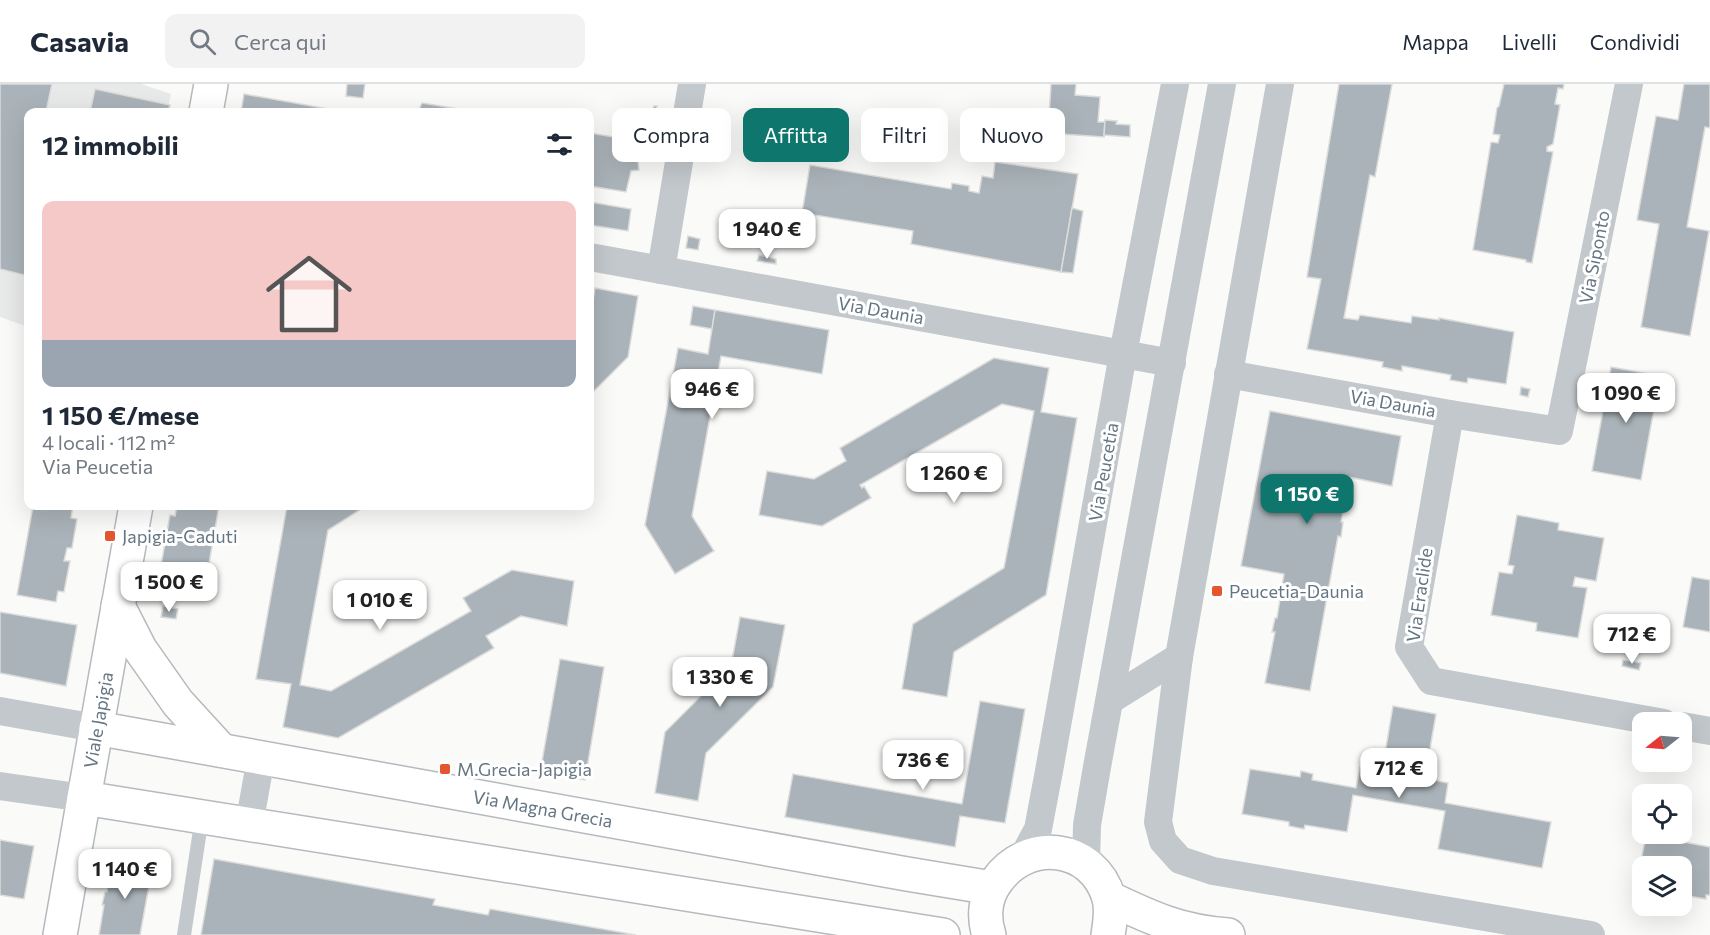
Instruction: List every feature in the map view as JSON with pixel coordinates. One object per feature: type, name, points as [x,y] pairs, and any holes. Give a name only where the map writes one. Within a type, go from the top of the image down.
[{"type":"main road","points":[[207,108],[211,84]]},
{"type":"main road","name":"Viale Japigia","points":[[60,935],[135,510]]},
{"type":"main road","points":[[118,606],[140,649],[159,676],[178,702],[221,750]]},
{"type":"main road","name":"Via Magna Grecia","points":[[96,728],[992,888]]},
{"type":"main road","points":[[84,798],[813,921],[943,935]]},
{"type":"main road","points":[[989,935],[985,914],[992,888],[1005,869],[1023,857],[1045,852],[1067,854],[1086,864],[1100,879],[1109,898],[1111,917],[1108,935]]},
{"type":"main road","points":[[1109,898],[1175,927],[1201,933],[1228,935]]},
{"type":"street","points":[[661,270],[692,84]]},
{"type":"street","name":"Via Peucetia","points":[[1023,857],[1038,829],[1123,354],[1175,84]]},
{"type":"street","points":[[1086,864],[1087,825],[1222,84]]},
{"type":"street","points":[[1280,84],[1179,657],[1158,822],[1163,841],[1180,860],[1213,871],[1591,935]]},
{"type":"street","name":"Via Siponto","points":[[1559,431],[1629,84]]},
{"type":"street","name":"Via Daunia","points":[[594,258],[1172,363]]},
{"type":"street","name":"Via Daunia","points":[[1228,374],[1559,431]]},
{"type":"street","name":"Via Eraclide","points":[[1450,414],[1409,647],[1431,681],[1632,717]]},
{"type":"street","points":[[1110,700],[1179,657]]},
{"type":"street","points":[[0,711],[96,728]]},
{"type":"street","points":[[1692,728],[1710,731]]},
{"type":"street","points":[[249,825],[261,758]]},
{"type":"street","points":[[0,786],[84,798]]},
{"type":"lane","points":[[184,935],[202,817]]},
{"type":"shaded area","points":[[0,84],[141,84],[171,94],[168,108],[24,108],[24,326],[0,317]]},
{"type":"building","points":[[0,84],[52,84],[47,108],[24,108],[24,275],[0,269]]},
{"type":"building","points":[[347,84],[365,84],[363,98],[346,96]]},
{"type":"building","points":[[1051,84],[1076,84],[1075,95],[1100,97],[1098,122],[1105,122],[1104,137],[1065,134],[1065,108],[1050,108]]},
{"type":"building","points":[[1339,84],[1392,84],[1375,177],[1370,175],[1344,318],[1358,320],[1360,315],[1411,323],[1412,316],[1439,320],[1439,318],[1514,332],[1506,384],[1468,378],[1467,383],[1450,380],[1451,375],[1402,366],[1402,371],[1382,367],[1383,362],[1307,349],[1321,279],[1307,277]]},
{"type":"building","points":[[1504,84],[1564,84],[1563,89],[1558,88],[1555,104],[1560,105],[1553,144],[1547,147],[1547,151],[1553,152],[1532,263],[1473,250],[1491,142],[1498,143],[1500,135],[1493,134]]},
{"type":"building","points":[[1684,84],[1710,84],[1710,128],[1705,127],[1687,227],[1709,231],[1690,336],[1641,327],[1659,224],[1637,220],[1656,116],[1678,120]]},
{"type":"building","points":[[95,89],[170,105],[169,108],[91,108]]},
{"type":"building","points":[[244,94],[323,108],[242,108]]},
{"type":"building","points":[[422,103],[453,108],[420,108]]},
{"type":"building","points":[[1105,120],[1130,125],[1130,137],[1104,135]]},
{"type":"building","points":[[594,134],[612,137],[612,162],[638,162],[639,170],[631,171],[626,192],[594,187]]},
{"type":"building","points":[[995,162],[1078,174],[1061,272],[911,244],[913,231],[802,213],[810,165],[951,189],[952,183],[969,186],[969,191],[979,193],[982,176],[993,178]]},
{"type":"building","points":[[594,203],[631,209],[628,231],[594,226]]},
{"type":"building","points":[[1072,208],[1083,211],[1073,273],[1061,272]]},
{"type":"building","points":[[688,236],[700,239],[698,250],[686,248]]},
{"type":"building","points":[[759,255],[776,259],[776,264],[757,261]]},
{"type":"building","points":[[595,288],[638,296],[628,357],[594,391]]},
{"type":"building","points":[[693,306],[715,310],[712,329],[690,325]]},
{"type":"building","points":[[715,310],[829,330],[822,374],[721,356],[692,516],[714,551],[675,574],[645,525],[678,348],[708,354]]},
{"type":"building","points":[[994,358],[1049,368],[1041,412],[1077,418],[1046,595],[954,652],[947,697],[902,689],[913,624],[1004,568],[1034,411],[1002,404],[860,485],[862,488],[864,486],[871,498],[822,526],[759,515],[767,471],[814,479],[846,461],[840,448]]},
{"type":"building","points":[[1611,367],[1660,376],[1641,480],[1592,471]]},
{"type":"building","points":[[1521,387],[1530,389],[1528,397],[1520,395]]},
{"type":"building","points":[[1270,411],[1401,436],[1392,486],[1349,477],[1341,522],[1343,522],[1341,537],[1338,536],[1310,691],[1265,683],[1275,632],[1272,632],[1275,618],[1277,618],[1284,574],[1241,566]]},
{"type":"building","points":[[32,510],[72,510],[71,518],[77,519],[72,548],[67,548],[64,561],[70,561],[64,592],[58,591],[56,602],[17,595]]},
{"type":"building","points":[[176,510],[218,510],[203,598],[162,591],[165,572],[160,571],[170,515],[175,516]]},
{"type":"building","points":[[286,510],[360,510],[328,530],[300,685],[331,691],[471,611],[463,598],[512,570],[574,581],[567,626],[521,616],[486,636],[494,648],[338,738],[283,727],[291,684],[256,679]]},
{"type":"building","points":[[1517,515],[1559,523],[1558,530],[1604,538],[1596,581],[1575,577],[1573,586],[1587,588],[1578,638],[1536,631],[1537,623],[1491,615],[1499,572],[1512,574],[1514,566],[1508,565]]},
{"type":"building","points":[[1692,577],[1710,580],[1710,632],[1683,627]]},
{"type":"building","points":[[163,606],[178,609],[176,619],[161,617]]},
{"type":"building","points":[[0,612],[77,625],[66,686],[0,673]]},
{"type":"building","points":[[740,617],[785,625],[773,687],[706,753],[698,801],[655,793],[665,732],[731,666]]},
{"type":"building","points":[[560,659],[604,667],[585,780],[540,773]]},
{"type":"building","points":[[1623,660],[1641,663],[1639,670],[1622,666]]},
{"type":"building","points":[[980,701],[1025,709],[1005,823],[960,816],[955,847],[785,817],[793,774],[962,804]]},
{"type":"building","points":[[1393,706],[1436,714],[1427,766],[1430,766],[1428,779],[1448,783],[1445,803],[1551,822],[1542,868],[1438,849],[1445,811],[1353,795],[1347,832],[1305,825],[1304,829],[1289,826],[1289,822],[1242,814],[1250,769],[1300,777],[1301,771],[1313,774],[1312,780],[1356,788],[1360,767],[1382,771]]},
{"type":"building","points":[[0,840],[34,846],[24,899],[0,895]]},
{"type":"building","points":[[1644,844],[1692,844],[1710,847],[1710,895],[1706,895],[1706,899],[1692,897],[1692,856],[1642,856]]},
{"type":"building","points":[[214,859],[435,899],[433,905],[488,915],[490,909],[636,935],[201,935]]},
{"type":"building","points":[[112,861],[152,869],[140,935],[99,935],[104,905],[102,905],[105,892],[107,892]]},
{"type":"place","name":"Japigia-Caduti","points":[[110,536]]},
{"type":"place","name":"Peucetia-Daunia","points":[[1217,591]]},
{"type":"place","name":"M.Grecia-Japigia","points":[[445,769]]}]
